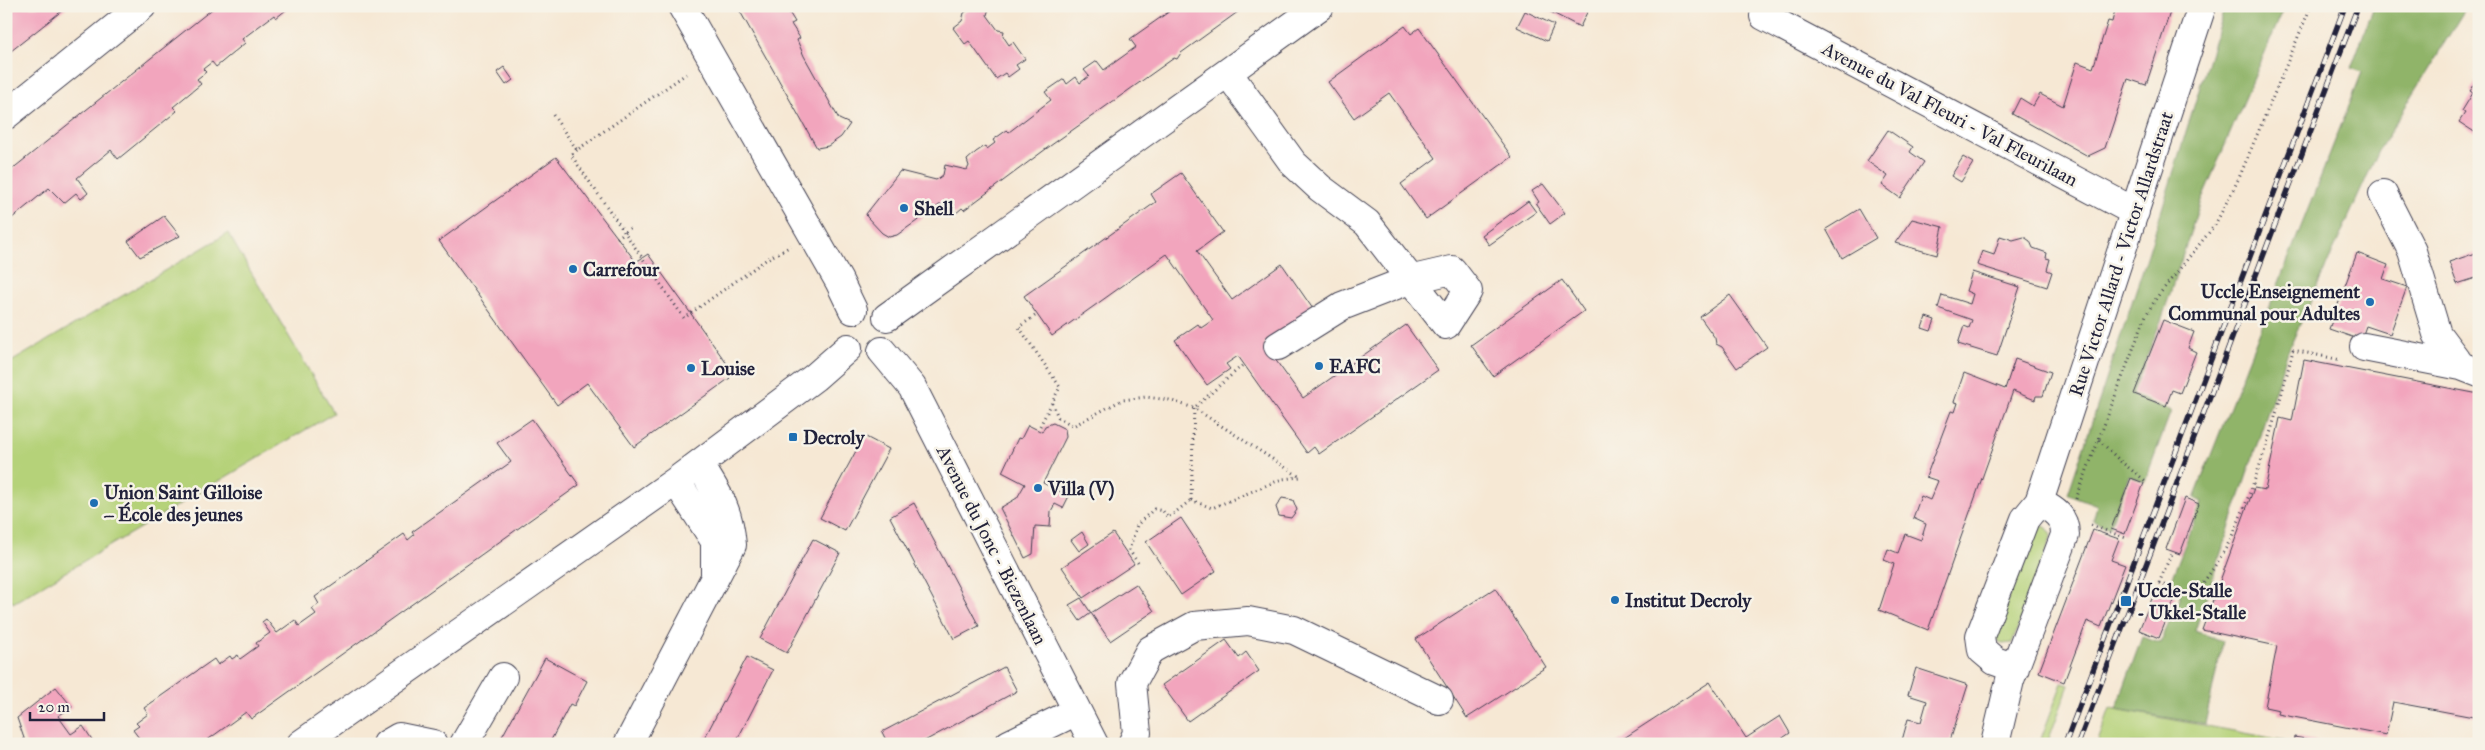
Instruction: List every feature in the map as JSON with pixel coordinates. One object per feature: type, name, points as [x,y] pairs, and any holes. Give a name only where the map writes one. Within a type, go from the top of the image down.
[{"type":"street","points":[[6,115],[142,6]]},
{"type":"street","points":[[682,6],[834,273],[853,310]]},
{"type":"street","points":[[886,317],[1320,6]]},
{"type":"street","name":"Rue Victor Allard - Victor Allardstraat","points":[[2015,668],[1995,661],[1982,650],[1980,636],[2025,519],[2040,502],[2202,6]]},
{"type":"street","name":"Avenue du Val Fleuri - Val Fleurilaan","points":[[1764,16],[2135,212]]},
{"type":"street","points":[[1228,73],[1293,163],[1320,188],[1367,223],[1409,280],[1342,306],[1278,346]]},
{"type":"street","points":[[2383,194],[2412,251],[2436,334],[2470,369]]},
{"type":"street","points":[[863,306],[872,307],[886,317],[891,325],[891,334],[882,351],[874,355],[864,356],[848,348],[842,339],[842,328],[845,318],[853,310],[863,306]]},
{"type":"street","points":[[301,744],[676,481],[815,377],[848,348]]},
{"type":"street","name":"Avenue du Jonc - Biezenlaan","points":[[882,351],[912,387],[1094,744]]},
{"type":"street","points":[[2353,353],[2470,369]]},
{"type":"street","points":[[628,744],[732,545],[730,520],[720,496],[699,464]]},
{"type":"street","points":[[676,481],[715,540],[715,578]]},
{"type":"street","points":[[1995,744],[2015,668],[2065,535],[2062,520],[2058,513],[2040,502]]},
{"type":"street","points":[[1132,744],[1137,733],[1132,684],[1150,650],[1194,626],[1248,621],[1294,630],[1439,700]]},
{"type":"street","points":[[464,744],[503,677]]},
{"type":"street","points":[[1009,744],[1077,711]]},
{"type":"street","points":[[387,744],[399,737],[433,744]]},
{"type":"path","points":[[2062,520],[2078,496],[2146,315],[2157,297],[2215,226],[2239,178],[2310,6]]},
{"type":"path","points":[[686,74],[571,155],[684,318],[767,259],[791,246]]},
{"type":"path","points":[[554,116],[577,150]]},
{"type":"path","points":[[617,238],[633,226]]},
{"type":"path","points":[[1035,316],[1019,327],[1060,387],[1040,426]]},
{"type":"path","points":[[2172,552],[2158,582],[2193,597],[2232,536],[2258,468],[2293,350],[2353,353]]},
{"type":"path","points":[[1191,500],[1194,408],[1244,364]]},
{"type":"path","points":[[1052,404],[1058,417],[1073,426],[1122,400],[1146,397],[1169,400],[1194,408],[1300,477],[1282,479],[1212,508],[1191,500]]},
{"type":"path","points":[[2099,439],[2120,461],[2147,482]]},
{"type":"path","points":[[1138,563],[1129,550],[1137,525],[1154,509],[1163,511],[1168,518],[1191,500]]},
{"type":"path","points":[[2091,525],[2118,533],[2126,538]]},
{"type":"green space","points":[[2225,6],[2285,6],[2200,203],[2162,318],[2132,395],[2171,411],[2145,481],[2129,476],[2109,528],[2093,521],[2097,505],[2068,494],[2148,254]]},
{"type":"green space","points":[[2374,6],[2467,6],[2379,150],[2288,351],[2195,631],[2223,641],[2205,724],[2116,709],[2142,637],[2160,643],[2180,599],[2179,587],[2170,582],[2202,502],[2194,498],[2362,72],[2351,68]]},
{"type":"green space","name":"Union Saint Gilloise – École des jeunes","points":[[228,233],[334,413],[13,603],[6,592],[6,365]]},
{"type":"green space","points":[[2043,526],[2052,535],[2012,643],[2002,644],[1993,636],[2036,527]]},
{"type":"green space","points":[[2062,683],[2069,685],[2047,744],[2039,744]]},
{"type":"green space","points":[[2110,708],[2304,744],[2097,744]]},
{"type":"building","points":[[6,6],[21,7],[68,6],[6,55]]},
{"type":"building","points":[[216,6],[291,6],[276,18],[274,15],[242,39],[245,43],[216,67],[212,62],[203,69],[206,72],[197,79],[201,84],[173,107],[177,111],[118,159],[111,150],[77,178],[88,193],[81,199],[76,193],[64,203],[49,188],[6,223],[6,174]]},
{"type":"building","points":[[737,6],[792,6],[787,9],[795,22],[791,24],[800,38],[797,40],[804,56],[839,119],[850,124],[841,137],[828,146],[817,148]]},
{"type":"building","points":[[973,6],[989,8],[987,15],[998,30],[1004,31],[1003,36],[1009,45],[1013,42],[1025,59],[1016,65],[1019,69],[1008,77],[1005,73],[996,79],[969,41],[965,44],[953,28],[962,21],[964,13]]},
{"type":"building","points":[[1177,6],[1246,6],[1181,53],[1177,59],[1174,58],[964,210],[962,208],[955,214],[941,204],[897,235],[889,237],[882,233],[867,217],[866,214],[900,171],[936,180],[943,175],[945,165],[967,170],[969,166],[967,160],[976,152],[985,146],[987,149],[995,143],[993,140],[1007,130],[1009,132],[1051,100],[1045,92],[1064,79],[1067,84],[1076,77],[1080,83],[1089,76],[1084,70],[1097,61],[1104,70],[1136,47],[1130,39]]},
{"type":"building","points":[[1539,6],[1590,6],[1580,27]]},
{"type":"building","points":[[2116,6],[2172,6],[2146,85],[2128,79],[2105,148],[2088,156],[2012,114],[2020,98],[2033,106],[2040,94],[2063,106],[2077,62],[2093,68],[2108,21],[2112,22]]},
{"type":"building","points":[[1525,11],[1554,25],[1547,41],[1517,27]]},
{"type":"building","points":[[1405,26],[1411,34],[1419,28],[1512,157],[1426,219],[1401,184],[1436,158],[1389,93],[1354,118],[1328,82]]},
{"type":"building","points":[[504,67],[513,80],[506,85],[497,72]]},
{"type":"building","points":[[2479,78],[2479,135],[2459,122],[2465,113],[2462,111],[2473,93],[2470,91]]},
{"type":"building","points":[[1888,130],[1913,147],[1910,152],[1924,162],[1900,198],[1882,185],[1888,176],[1867,161]]},
{"type":"building","points":[[556,157],[636,262],[648,254],[730,368],[725,372],[730,378],[634,447],[587,383],[557,405],[439,241]]},
{"type":"building","points":[[1963,157],[1973,163],[1961,182],[1951,176]]},
{"type":"building","points":[[1181,173],[1223,232],[1197,251],[1232,300],[1282,264],[1313,309],[1264,344],[1303,398],[1406,325],[1438,370],[1319,454],[1314,447],[1307,453],[1238,356],[1226,364],[1230,369],[1207,385],[1175,340],[1198,324],[1201,328],[1213,320],[1167,254],[1052,336],[1024,296],[1156,202],[1151,194]]},
{"type":"building","points":[[1543,184],[1565,213],[1550,224],[1536,204],[1539,202],[1532,191]]},
{"type":"building","points":[[1528,201],[1536,212],[1489,245],[1482,235]]},
{"type":"building","points":[[1859,209],[1876,238],[1842,258],[1826,229]]},
{"type":"building","points":[[164,216],[180,236],[140,257],[128,241]]},
{"type":"building","points":[[1912,219],[1943,227],[1937,255],[1895,243]]},
{"type":"building","points":[[2000,236],[2013,240],[2024,237],[2030,241],[2033,248],[2047,253],[2046,258],[2050,259],[2047,270],[2052,272],[2047,287],[1977,265],[1982,251],[1994,255]]},
{"type":"building","points":[[2479,252],[2479,277],[2457,284],[2449,262]]},
{"type":"building","points":[[2357,253],[2388,265],[2383,279],[2407,287],[2390,334],[2366,326],[2361,340],[2329,329]]},
{"type":"building","points":[[1972,272],[2020,287],[1997,356],[1958,344],[1964,326],[1969,328],[1972,320],[1938,308],[1942,295],[1970,304],[1973,294],[1966,291]]},
{"type":"building","points":[[1562,280],[1584,311],[1493,376],[1471,345]]},
{"type":"building","points":[[1730,295],[1767,347],[1737,368],[1722,347],[1716,344],[1715,338],[1700,317]]},
{"type":"building","points":[[1926,317],[1935,320],[1931,331],[1922,328]]},
{"type":"building","points":[[2163,320],[2194,332],[2188,348],[2196,352],[2180,393],[2172,390],[2166,406],[2134,394]]},
{"type":"building","points":[[2015,359],[2051,372],[2043,396],[2036,396],[2035,400],[2013,391],[1928,630],[1879,610],[1894,564],[1884,560],[1888,549],[1898,553],[1905,534],[1921,540],[1926,524],[1913,518],[1921,496],[1930,500],[1938,481],[1926,477],[1951,411],[1955,412],[1958,403],[1954,402],[1964,373],[2005,389]]},
{"type":"building","points":[[2304,360],[2479,394],[2479,718],[2393,702],[2386,735],[2278,714],[2279,710],[2265,707],[2277,646],[2202,630],[2254,488],[2265,490],[2280,418],[2292,421]]},
{"type":"building","points":[[532,419],[579,485],[251,719],[246,712],[202,744],[130,744],[139,738],[133,730],[139,726],[136,723],[148,714],[144,708],[214,659],[218,665],[230,656],[232,659],[238,655],[240,659],[258,646],[256,643],[270,633],[262,622],[266,619],[277,633],[295,620],[299,626],[316,614],[312,609],[319,604],[315,597],[404,534],[408,540],[414,535],[412,532],[511,462],[497,443]]},
{"type":"building","name":"Villa (V)","points":[[1053,423],[1065,429],[1066,437],[1043,483],[1069,496],[1063,508],[1055,504],[1051,511],[1050,527],[1035,526],[1033,554],[1025,558],[1000,508],[1017,498],[1025,484],[1002,472],[1018,438],[1021,439],[1028,425],[1042,432],[1045,426]]},
{"type":"building","points":[[864,436],[889,449],[845,531],[820,518]]},
{"type":"building","points":[[2131,478],[2144,483],[2125,534],[2111,529]]},
{"type":"building","points":[[1282,498],[1293,500],[1297,510],[1291,518],[1279,516],[1276,507]]},
{"type":"building","points":[[2185,498],[2199,504],[2180,554],[2166,549]]},
{"type":"building","points":[[914,503],[979,626],[954,639],[890,517]]},
{"type":"building","points":[[1181,518],[1216,571],[1181,595],[1146,542]]},
{"type":"building","points":[[2093,530],[2119,539],[2111,560],[2125,565],[2101,627],[2087,621],[2064,682],[2039,672]]},
{"type":"building","points":[[1082,532],[1089,544],[1079,551],[1071,540]]},
{"type":"building","points":[[1113,533],[1134,564],[1083,598],[1062,567]]},
{"type":"building","points":[[813,539],[840,553],[787,653],[760,639]]},
{"type":"building","points":[[1136,584],[1154,611],[1110,641],[1091,613]]},
{"type":"building","points":[[1495,588],[1546,667],[1467,718],[1416,639]]},
{"type":"building","points":[[2156,589],[2176,596],[2159,638],[2139,630]]},
{"type":"building","points":[[1081,598],[1091,613],[1080,621],[1069,605]]},
{"type":"building","points":[[1226,640],[1239,658],[1246,652],[1259,671],[1188,721],[1162,685]]},
{"type":"building","points":[[747,657],[773,670],[735,744],[714,744],[704,739]]},
{"type":"building","points":[[545,658],[587,681],[574,706],[570,704],[549,744],[498,744]]},
{"type":"building","points":[[1004,667],[1017,691],[919,744],[888,744],[882,732]]},
{"type":"building","points":[[1916,668],[1968,685],[1949,744],[1901,744],[1908,719],[1921,722],[1927,701],[1908,695]]},
{"type":"building","points":[[1710,682],[1746,738],[1780,716],[1790,733],[1774,744],[1615,744]]},
{"type":"building","points":[[56,687],[72,707],[58,716],[71,734],[83,726],[95,744],[26,744],[17,718]]},
{"type":"building","points":[[2294,737],[2327,743],[2327,744],[2293,744]]},
{"type":"railway","points":[[2065,744],[2345,6]]},
{"type":"railway","points":[[2078,744],[2358,6]]},
{"type":"place","name":"Shell","points":[[904,208]]},
{"type":"place","name":"Carrefour","points":[[573,269]]},
{"type":"place","name":"Uccle Enseignement Communal pour Adultes","points":[[2370,302]]},
{"type":"place","name":"EAFC","points":[[1319,366]]},
{"type":"place","name":"Louise","points":[[691,368]]},
{"type":"place","name":"Decroly","points":[[793,437]]},
{"type":"place","name":"Villa (V)","points":[[1038,488]]},
{"type":"place","name":"Union Saint Gilloise – École des jeunes","points":[[94,503]]},
{"type":"place","name":"Institut Decroly","points":[[1615,600]]},
{"type":"place","name":"Uccle-Stalle - Ukkel-Stalle","points":[[2126,601]]}]
